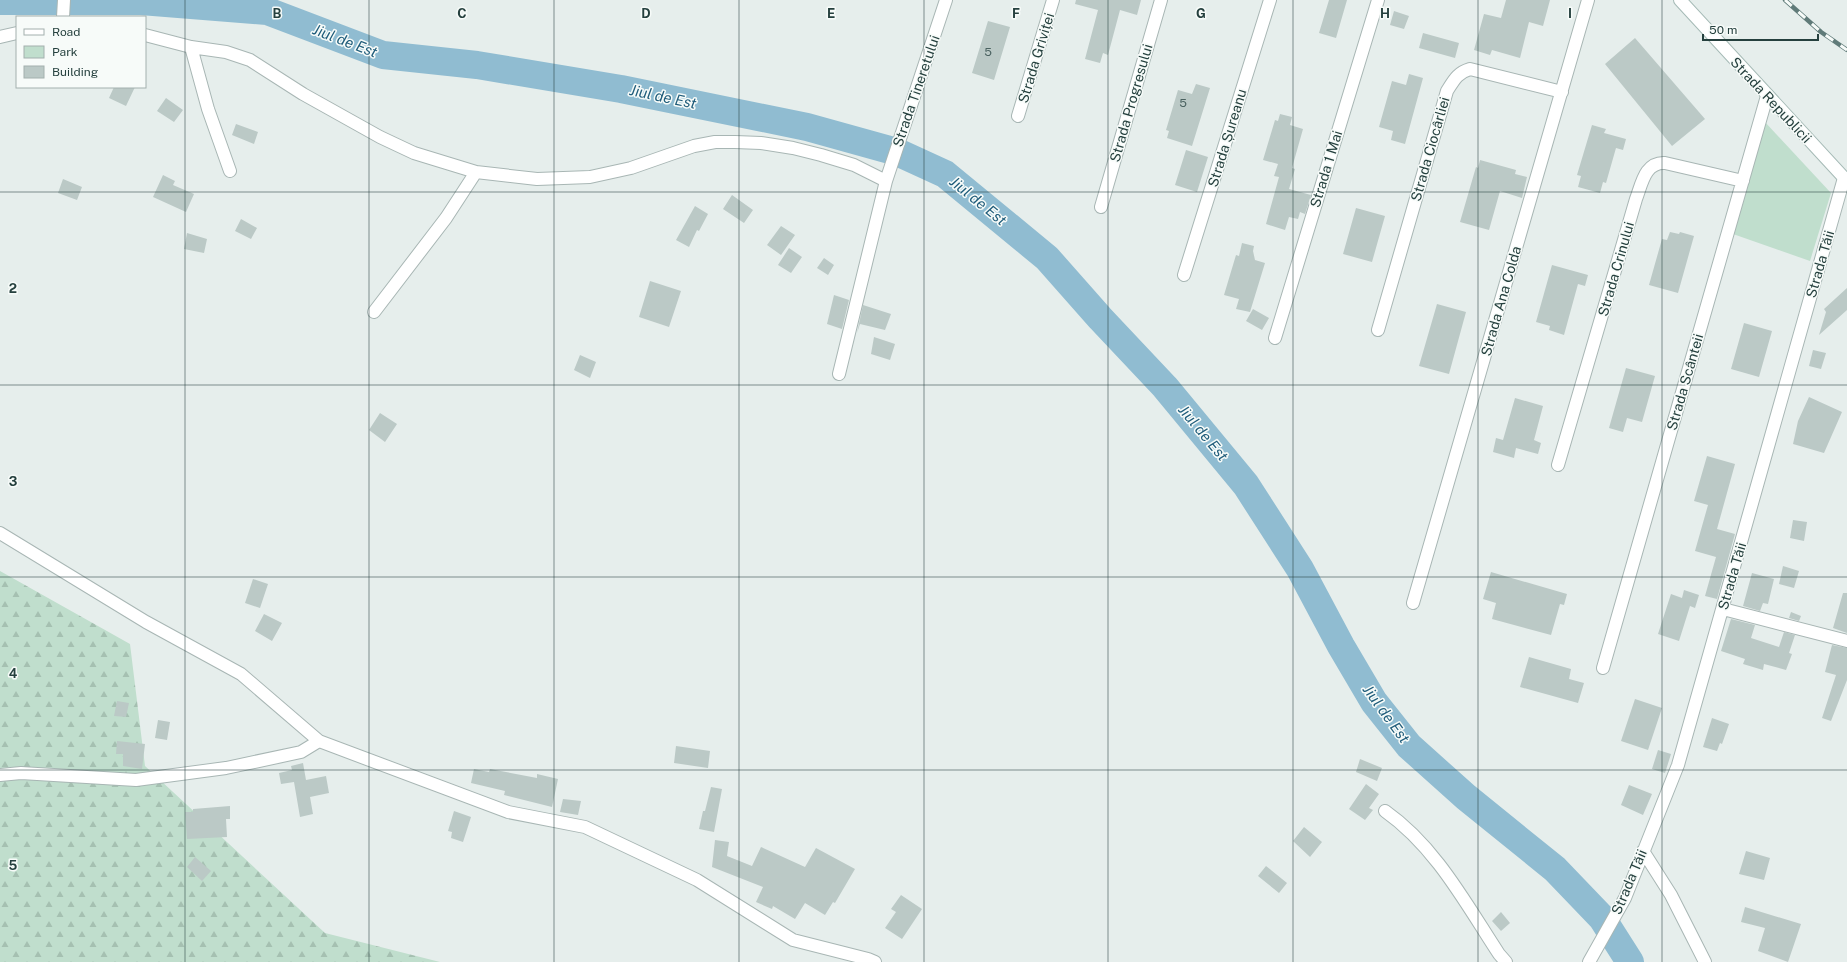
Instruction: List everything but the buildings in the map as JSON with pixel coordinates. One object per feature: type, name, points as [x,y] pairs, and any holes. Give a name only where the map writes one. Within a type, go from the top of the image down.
[{"type":"street","name":"Strada Tineretului","points":[[839,374],[888,176],[946,0]]},
{"type":"street","name":"Strada Griviței","points":[[1018,116],[1053,0]]},
{"type":"street","name":"Strada Progresului","points":[[1101,207],[1161,0]]},
{"type":"street","name":"Strada Șureanu","points":[[1184,275],[1270,0]]},
{"type":"street","name":"Strada 1 Mai","points":[[1275,338],[1378,0]]},
{"type":"street","name":"Strada Ana Colda","points":[[1413,603],[1588,0]]},
{"type":"street","name":"Strada Republicii","points":[[1680,0],[1846,179]]},
{"type":"street","points":[[0,37],[16,33]]},
{"type":"street","points":[[146,35],[191,47],[226,52],[250,60],[303,94],[380,137],[414,153],[476,172],[537,179],[590,177],[631,168],[694,146],[715,142],[736,142],[761,143],[793,148],[888,176]]},
{"type":"street","points":[[191,47],[208,109],[230,171]]},
{"type":"street","name":"Strada Ciocârliei","points":[[1378,330],[1447,91],[1452,83],[1461,72],[1470,69],[1562,92]]},
{"type":"street","name":"Strada Scânteii","points":[[1603,668],[1768,96]]},
{"type":"street","name":"Strada Crinului","points":[[1558,465],[1636,199],[1647,172],[1652,165],[1658,162],[1743,181]]},
{"type":"street","points":[[374,312],[446,218],[476,172]]},
{"type":"street","name":"Strada Tăii","points":[[1589,962],[1625,898],[1678,765],[1846,179]]},
{"type":"street","points":[[0,533],[146,622],[241,674],[319,741],[508,812],[585,827],[696,880],[793,940],[875,962]]},
{"type":"street","points":[[1723,609],[1847,641]]},
{"type":"street","points":[[0,775],[20,773],[136,780],[241,765],[301,752],[319,741]]},
{"type":"street","points":[[1385,812],[1400,822],[1435,857],[1499,954],[1506,962]]},
{"type":"street","points":[[1643,851],[1671,895],[1705,962]]},
{"type":"green space","points":[[1765,122],[1831,193],[1810,261],[1733,234]]},
{"type":"green space","points":[[0,571],[130,644],[145,766],[325,933],[440,962],[0,962]]},
{"type":"waterway","name":"Jiul de Est","points":[[234,0],[234,9]]},
{"type":"waterway","name":"Jiul de Est","points":[[0,1],[141,1],[267,11],[383,55],[477,65],[621,89],[807,127],[897,152],[945,174],[1047,258],[1100,318],[1165,387],[1246,485],[1300,569],[1341,646],[1374,702],[1409,746],[1466,797],[1555,869],[1602,918],[1630,962]]},
{"type":"railway","points":[[1785,0],[1821,32],[1847,50]]}]
